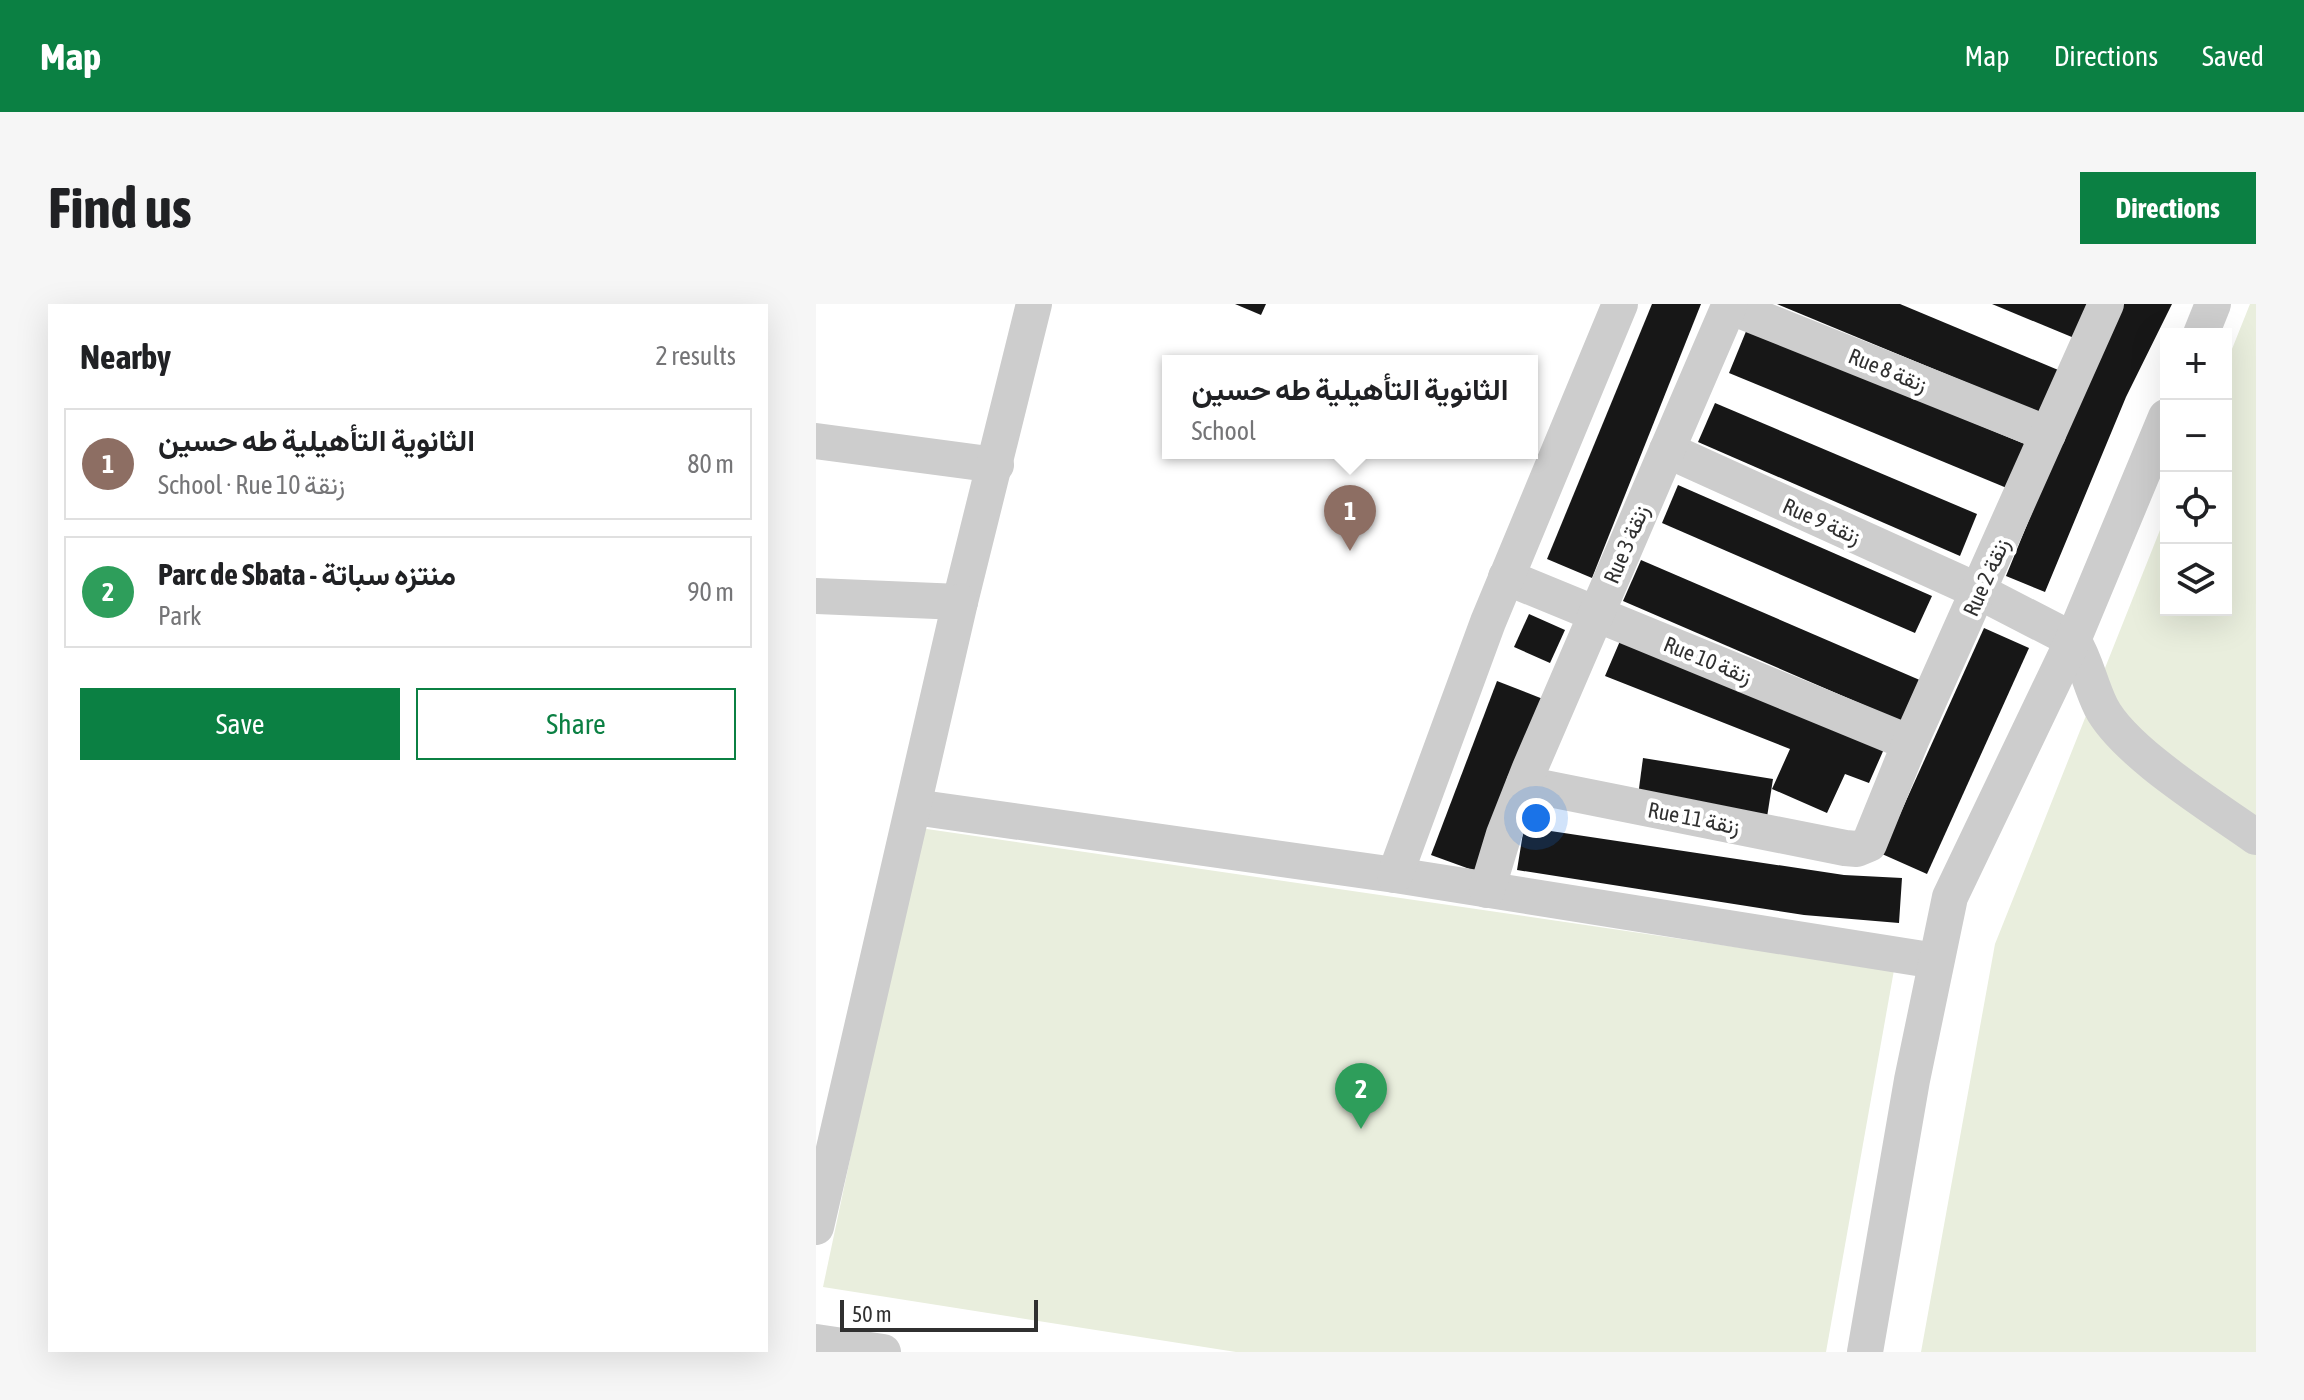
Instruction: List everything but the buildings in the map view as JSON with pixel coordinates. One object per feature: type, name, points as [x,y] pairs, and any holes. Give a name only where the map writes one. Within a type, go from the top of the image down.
[{"type":"street","points":[[816,1227],[960,602],[1034,304]]},
{"type":"street","points":[[1395,875],[1506,577],[1620,304]]},
{"type":"street","name":"Rue 2 زنقة","points":[[1864,848],[1872,840],[1910,743],[2106,304]]},
{"type":"street","points":[[2203,328],[2213,304]]},
{"type":"street","name":"Rue 8 زنقة","points":[[1729,305],[2048,434]]},
{"type":"street","name":"Rue 3 زنقة","points":[[1487,890],[1504,834],[1524,784],[1729,305]]},
{"type":"street","points":[[1865,1352],[1912,1080],[1950,897],[2073,640],[2160,431]]},
{"type":"street","points":[[816,441],[996,465]]},
{"type":"street","name":"Rue 9 زنقة","points":[[1667,450],[1978,591],[2073,640]]},
{"type":"street","name":"Rue 10 زنقة","points":[[1506,577],[1910,743]]},
{"type":"street","points":[[816,596],[960,602]]},
{"type":"street","points":[[2073,640],[2102,708],[2119,730],[2179,782],[2256,837]]},
{"type":"street","name":"Rue 11 زنقة","points":[[1524,784],[1845,848],[1864,848]]},
{"type":"street","points":[[914,807],[1395,875],[1936,961]]},
{"type":"street","points":[[816,1342],[883,1352]]},
{"type":"green space","points":[[2250,304],[2256,304],[2256,1352],[1921,1352],[1995,944],[2160,530],[2160,616],[2232,616],[2232,349]]},
{"type":"green space","points":[[920,828],[1894,970],[1826,1352],[1236,1352],[823,1287]]},
{"type":"place","name":"الثانوية التأهيلية طه حسين","points":[[1350,551]]},
{"type":"place","name":"Parc de Sbata - منتزه سباتة","points":[[1361,1129]]}]
